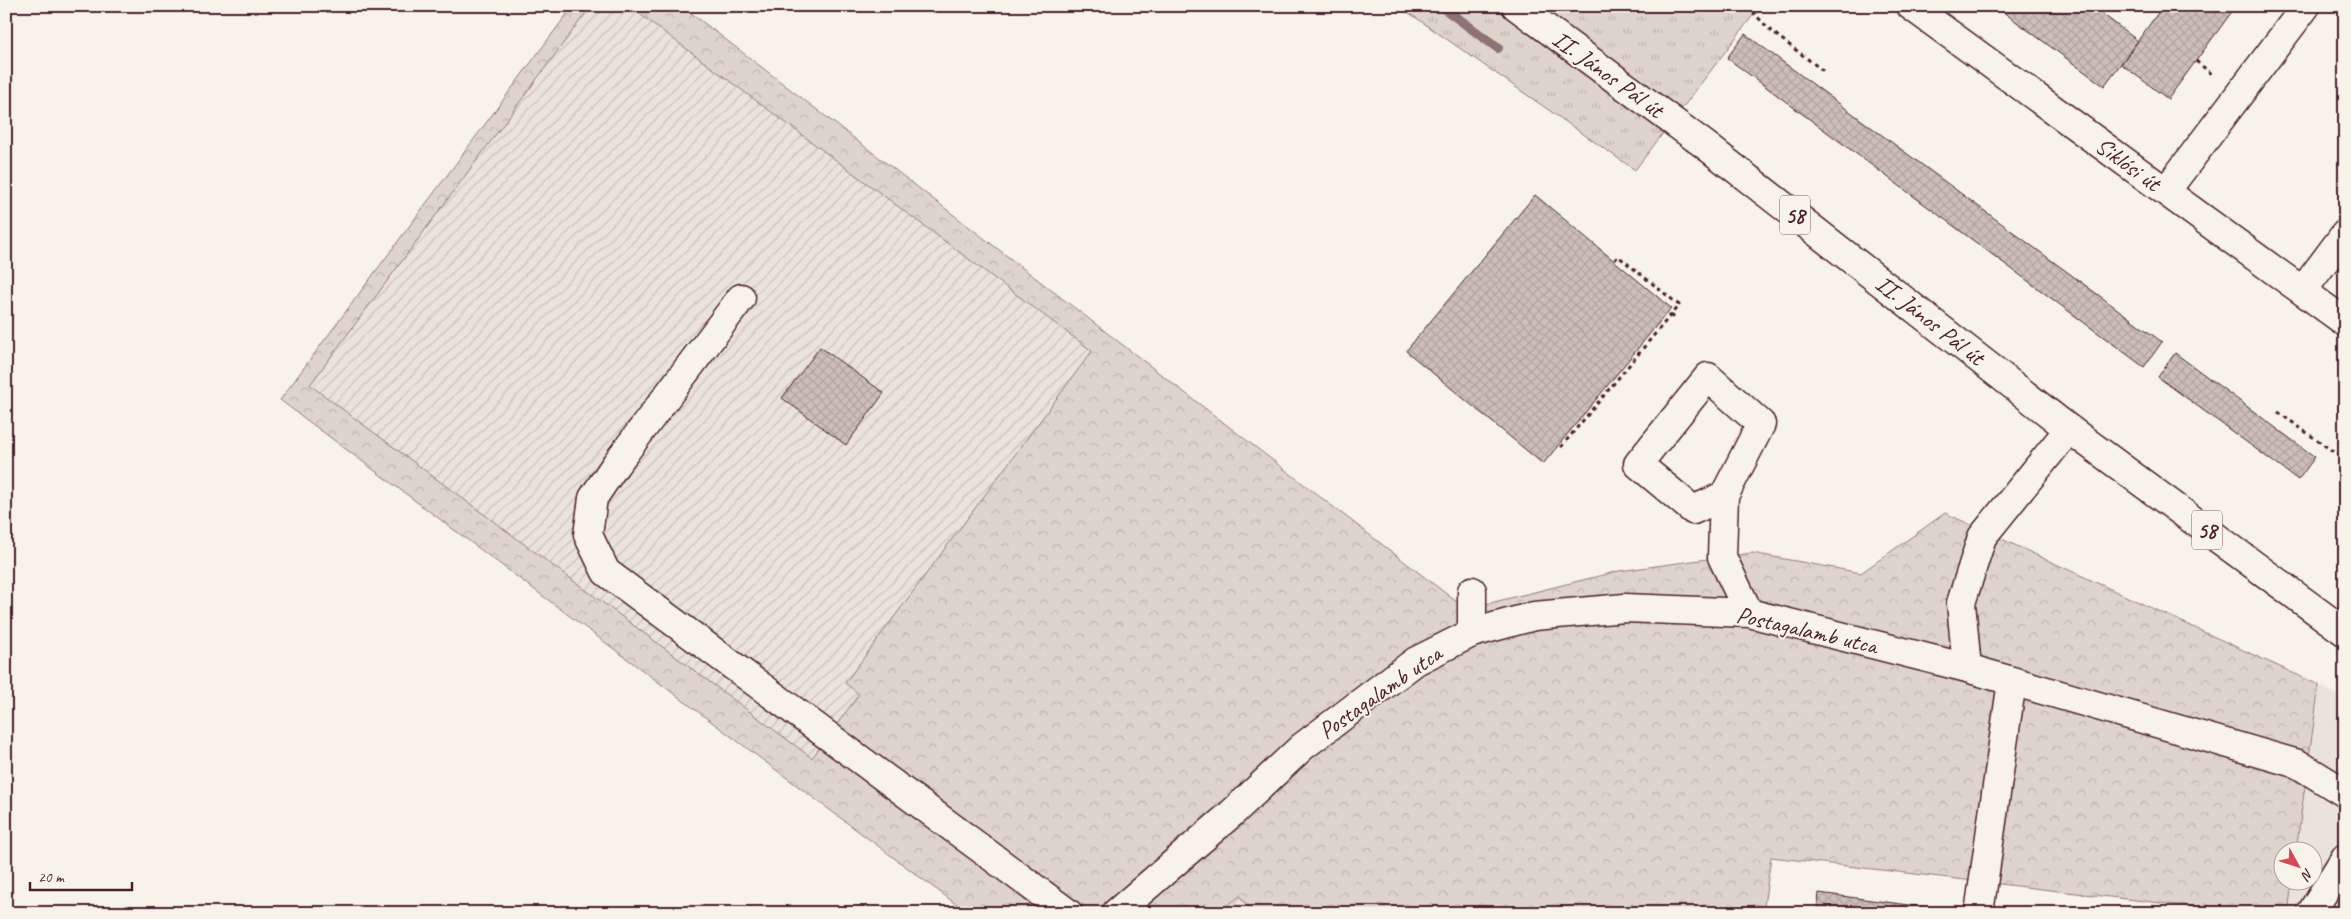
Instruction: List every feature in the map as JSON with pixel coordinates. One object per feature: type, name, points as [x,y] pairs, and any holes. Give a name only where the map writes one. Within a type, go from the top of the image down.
[{"type":"street","name":"II. János Pál út","points":[[1516,6],[1705,145],[2069,429],[2345,632]]},
{"type":"street","name":"Siklósi út","points":[[1911,6],[2345,322]]},
{"type":"street","points":[[2166,191],[2306,6]]},
{"type":"street","points":[[2303,290],[2345,234]]},
{"type":"street","points":[[742,298],[616,464],[593,498],[588,535],[606,572],[1068,913]]},
{"type":"street","points":[[1724,496],[1693,510],[1638,464],[1708,377],[1762,424],[1724,496],[1722,557],[1749,613]]},
{"type":"street","points":[[1967,668],[1961,603],[1982,537],[2069,429]]},
{"type":"street","points":[[1472,591],[1472,633]]},
{"type":"street","name":"Postagalamb utca","points":[[1116,913],[1231,814],[1302,747],[1416,661],[1472,633],[1534,616],[1625,608],[1749,613],[1967,668],[2298,764],[2345,793]]},
{"type":"street","points":[[1979,913],[2012,681]]},
{"type":"street","points":[[2311,913],[2345,858]]},
{"type":"path","points":[[1747,6],[1771,31],[1826,73]]},
{"type":"path","points":[[2098,11],[2101,6]]},
{"type":"path","points":[[2196,61],[2220,80]]},
{"type":"path","points":[[1561,447],[1679,305],[1618,256],[1614,261]]},
{"type":"path","points":[[1672,315],[1677,320]]},
{"type":"path","points":[[2278,412],[2345,460]]},
{"type":"shaded area","points":[[591,6],[629,6],[1092,351],[845,683],[859,694],[812,759],[310,385]]},
{"type":"shaded area","points":[[2319,685],[2345,699],[2345,913],[2288,913],[2291,892],[2324,892],[2324,842],[2297,842]]},
{"type":"shaded area","points":[[1240,896],[1253,913],[1217,913]]},
{"type":"green space","points":[[573,6],[591,6],[310,385],[812,758],[859,694],[845,683],[1092,351],[629,6],[682,6],[1466,609],[1619,571],[1752,553],[1861,573],[1945,513],[2319,685],[2297,842],[2274,842],[2274,892],[2291,892],[2288,913],[2245,913],[1771,857],[1763,913],[1253,913],[1240,896],[1217,913],[968,913],[280,400]]},
{"type":"green space","points":[[1399,6],[1760,6],[1635,170]]},
{"type":"building","points":[[1995,6],[2092,6],[2138,41],[2104,86]]},
{"type":"building","points":[[2163,6],[2236,6],[2168,99],[2121,64]]},
{"type":"building","points":[[1745,34],[2162,342],[2144,367],[1727,58]]},
{"type":"building","points":[[1535,195],[1671,308],[1543,464],[1406,351]]},
{"type":"building","points":[[820,347],[884,393],[846,445],[782,398]]},
{"type":"building","points":[[2175,353],[2315,457],[2298,480],[2158,377]]},
{"type":"building","points":[[1819,893],[1931,908],[1930,913],[1817,913]]},
{"type":"waterway","points":[[1441,6],[1498,48]]}]
